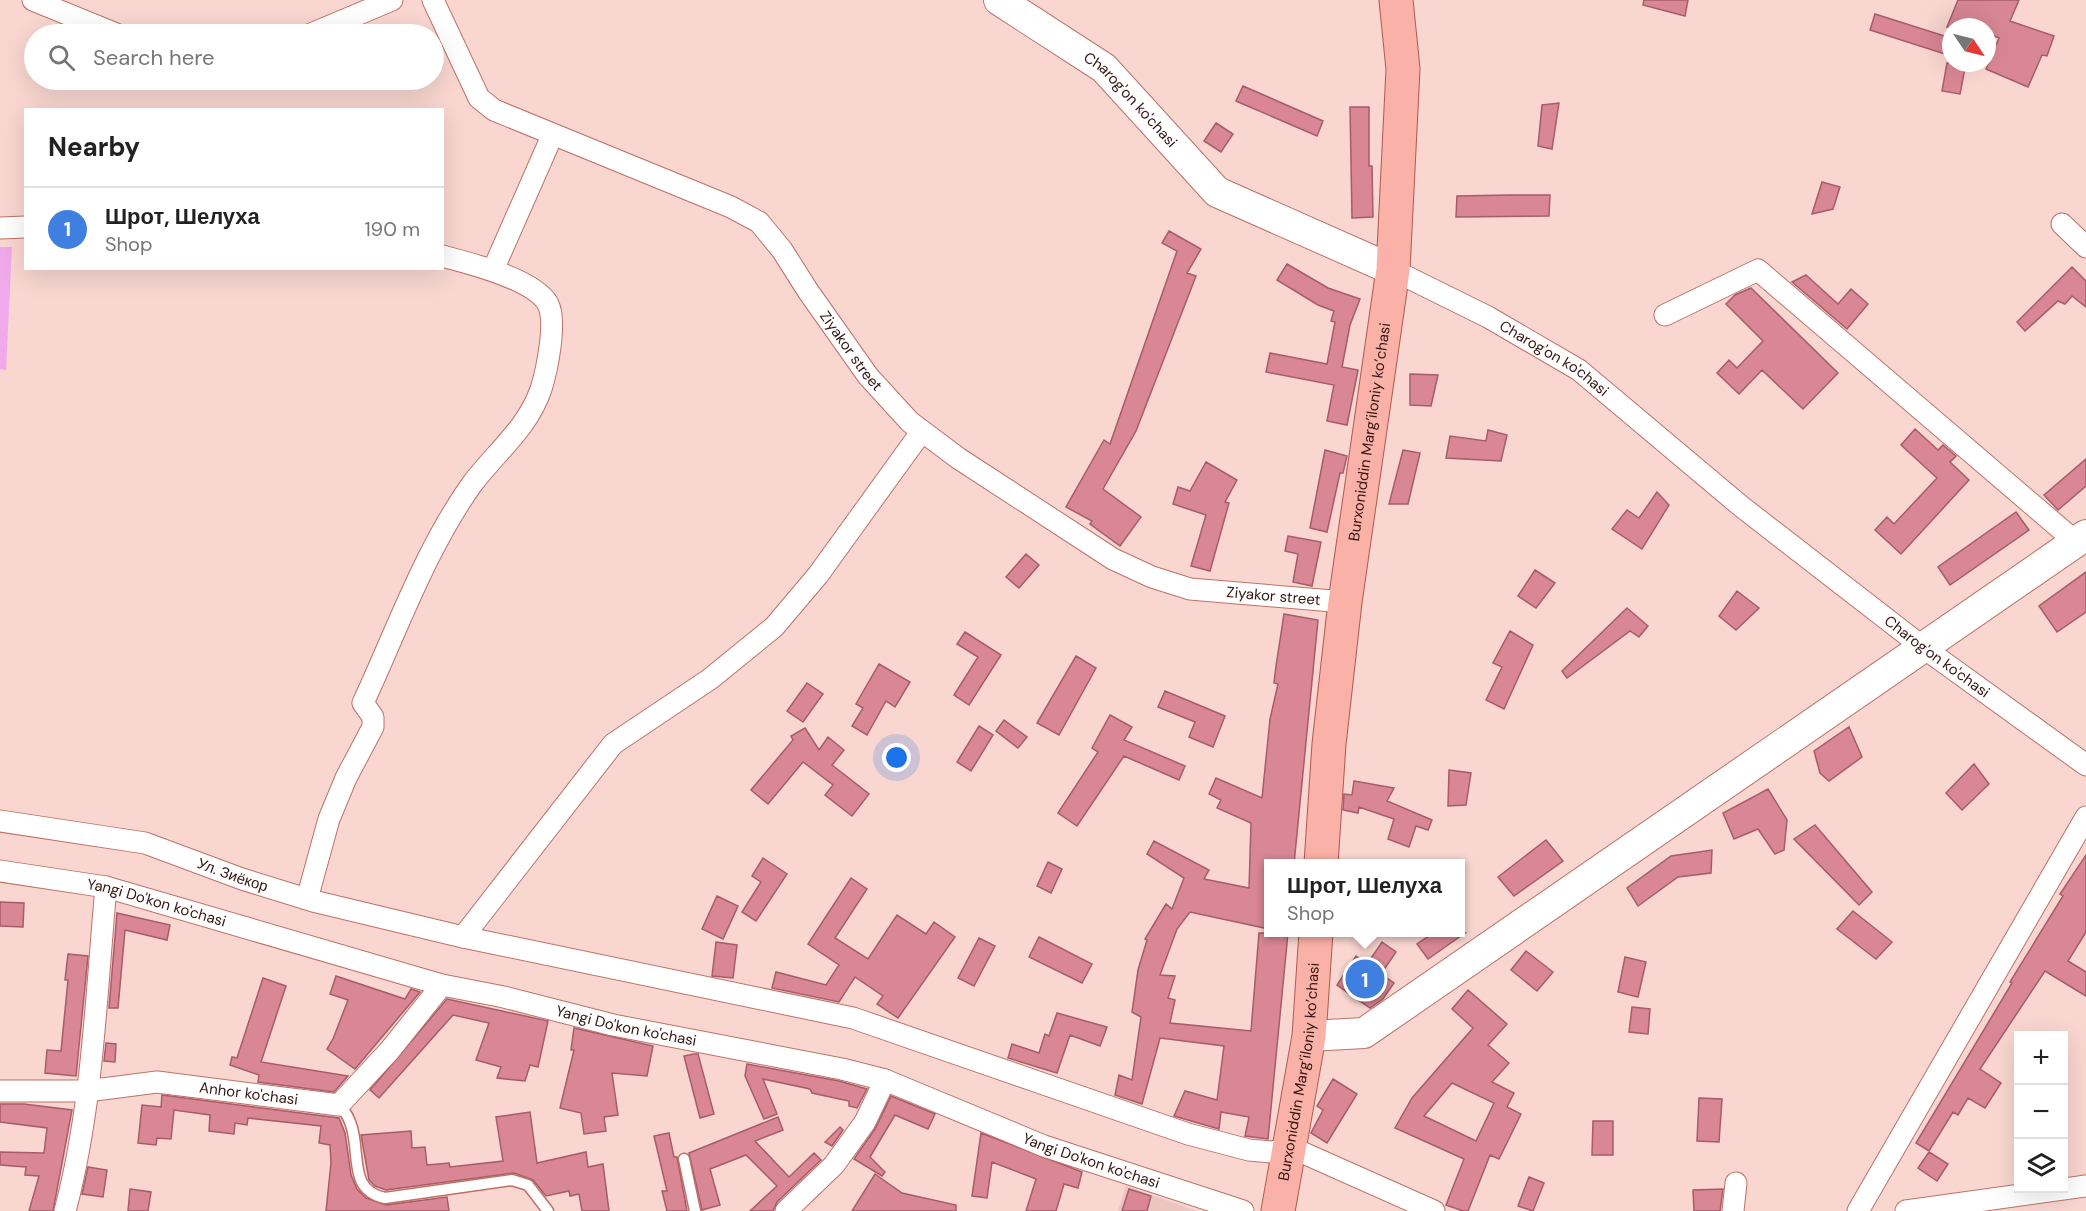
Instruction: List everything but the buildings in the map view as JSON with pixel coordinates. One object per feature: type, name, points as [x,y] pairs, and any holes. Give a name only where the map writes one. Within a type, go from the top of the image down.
[{"type":"main road","name":"Charog'on ko'chasi","points":[[999,0],[1104,68],[1217,192],[1393,270]]},
{"type":"main road","name":"Burxoniddin Marg’iloniy ko’chasi","points":[[1321,859],[1329,744],[1346,602],[1393,270],[1403,69],[1396,0]]},
{"type":"main road","points":[[1310,1036],[1364,1033],[2081,539]]},
{"type":"main road","name":"Burxoniddin Marg’iloniy ko’chasi","points":[[1278,1211],[1310,1036],[1316,937]]},
{"type":"street","points":[[33,0],[92,24]]},
{"type":"street","points":[[335,24],[392,0]]},
{"type":"street","name":"Ziyakor street","points":[[433,0],[479,98],[494,111],[731,207],[759,222],[782,250],[868,376],[922,431],[958,458],[1113,559],[1152,577],[1190,589],[1346,602]]},
{"type":"street","points":[[493,270],[552,136]]},
{"type":"street","points":[[2062,224],[2086,247]]},
{"type":"street","points":[[0,228],[24,227]]},
{"type":"street","points":[[307,899],[329,819],[346,778],[373,727],[373,717],[363,703],[368,692],[434,549],[472,484],[524,424],[541,389],[553,326],[548,304],[536,292],[493,270],[444,257]]},
{"type":"street","name":"Charog'on ko'chasi","points":[[1393,270],[1488,317],[1579,370],[1742,507],[1924,648],[2086,765]]},
{"type":"street","points":[[1665,315],[1758,270],[2081,539]]},
{"type":"street","points":[[463,936],[613,744],[710,679],[774,627],[824,566],[922,431]]},
{"type":"street","points":[[1858,1211],[2086,818]]},
{"type":"street","name":"Ул. Зиёкор","points":[[0,821],[145,843],[242,879],[307,899],[463,936],[854,1018],[1188,1134],[1250,1150],[1272,1152],[1290,1147]]},
{"type":"street","name":"Yangi Do'kon ko'chasi","points":[[0,871],[106,886],[442,985],[504,997],[613,1025],[842,1068],[885,1080],[1044,1146],[1243,1211]]},
{"type":"street","points":[[65,1211],[79,1161],[106,886]]},
{"type":"street","points":[[339,1105],[390,1050],[442,985]]},
{"type":"street","points":[[786,1211],[834,1165],[865,1122],[885,1080]]},
{"type":"street","name":"Anhor ko'chasi","points":[[0,1090],[87,1091],[157,1082],[339,1105]]},
{"type":"street","points":[[1290,1147],[1434,1211]]},
{"type":"street","points":[[1734,1211],[1736,1183]]},
{"type":"street","points":[[1906,1211],[2086,1186]]},
{"type":"lane","points":[[339,1105],[349,1114],[356,1142],[359,1176],[363,1188],[371,1195],[385,1198],[512,1180],[528,1185],[548,1211]]},
{"type":"lane","points":[[684,1159],[695,1211]]},
{"type":"shaded area","points":[[0,247],[12,247],[6,370],[0,369]]},
{"type":"shaded area","points":[[1126,1186],[1197,1211],[1118,1211]]},
{"type":"place","name":"Шрот, Шелуха","points":[[1365,979]]}]
